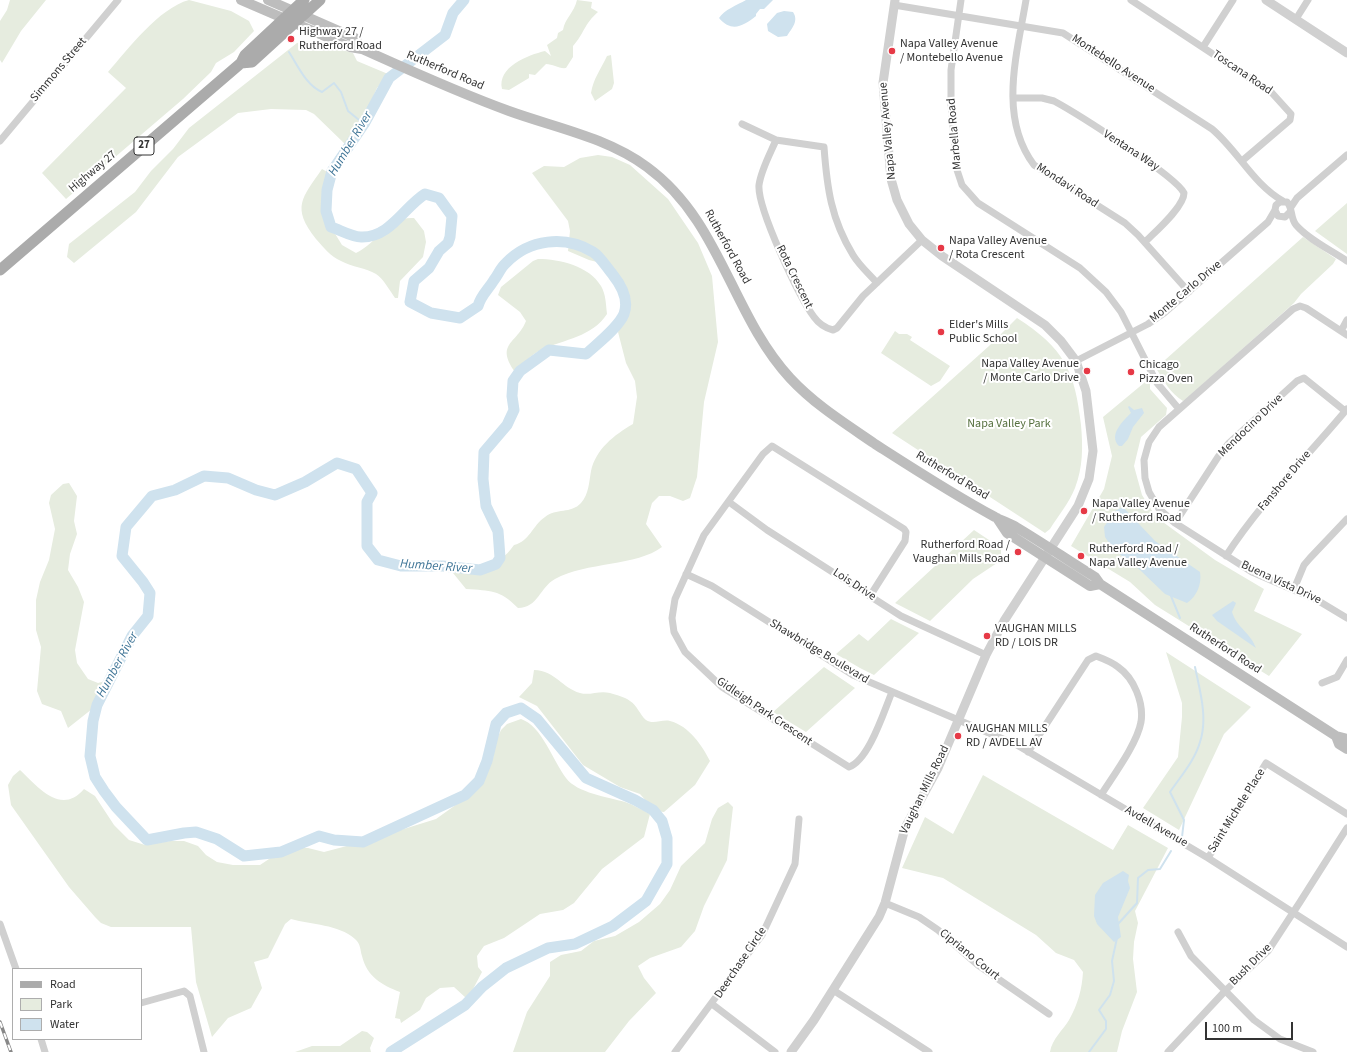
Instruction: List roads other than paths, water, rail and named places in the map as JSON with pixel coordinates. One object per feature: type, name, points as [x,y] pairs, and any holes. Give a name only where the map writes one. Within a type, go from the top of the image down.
[{"type":"main road","name":"Rutherford Road","points":[[241,0],[469,96],[540,122],[598,140],[623,152],[648,168],[674,190],[700,223],[764,343],[781,367],[799,387],[830,413],[921,474],[997,518],[1013,525],[1050,548],[1095,578],[1100,584],[1336,736],[1347,739]]},
{"type":"main road","name":"Rutherford Road","points":[[268,0],[355,38],[362,50]]},
{"type":"main road","name":"Highway 27","points":[[0,270],[241,63],[245,55],[304,0]]},
{"type":"main road","name":"Highway 27","points":[[241,63],[252,62],[320,0]]},
{"type":"main road","name":"Rutherford Road","points":[[997,518],[1007,533],[1044,557],[1090,586],[1100,584]]},
{"type":"main road","name":"Rutherford Road","points":[[1336,736],[1339,744],[1347,749]]},
{"type":"street","name":"Simmons Street","points":[[0,141],[118,0]]},
{"type":"street","name":"Marbella Road","points":[[961,0],[951,70],[957,170],[962,185],[978,203],[1080,268],[1106,292],[1121,312],[1157,383],[1179,409]]},
{"type":"street","name":"Mondavi Road","points":[[1026,0],[1013,82],[1016,127],[1024,152],[1034,165],[1126,224],[1145,242],[1189,292]]},
{"type":"street","name":"Toscana Road","points":[[1131,0],[1272,92],[1291,114],[1290,120],[1285,125],[1242,161]]},
{"type":"street","points":[[1203,47],[1233,0]]},
{"type":"street","points":[[1266,0],[1347,53]]},
{"type":"street","points":[[1296,19],[1308,0]]},
{"type":"street","name":"Montebello Avenue","points":[[894,3],[1054,30],[1072,37],[1212,129],[1270,194],[1275,209]]},
{"type":"street","name":"Napa Valley Avenue","points":[[894,3],[883,83],[891,178],[901,209],[909,224],[922,240],[946,259],[1045,324],[1062,341],[1076,361],[1086,391],[1093,461],[1085,491],[1050,548]]},
{"type":"street","name":"Ventana Way","points":[[1013,98],[1042,98],[1059,104],[1156,168],[1180,187],[1184,193],[1182,202],[1145,242]]},
{"type":"street","points":[[742,124],[776,140],[824,147],[827,184],[836,224],[854,256],[877,283]]},
{"type":"street","name":"Rota Crescent","points":[[776,140],[764,166],[759,186],[762,206],[789,271],[806,306],[814,318],[825,328],[833,330],[877,283],[922,240]]},
{"type":"street","points":[[1281,217],[1288,216],[1297,198],[1347,154]]},
{"type":"street","name":"Montebello Avenue","points":[[1270,194],[1284,201]]},
{"type":"street","points":[[1297,198],[1278,203],[1275,209],[1281,217],[1295,223],[1309,236],[1347,261]]},
{"type":"street","points":[[1284,201],[1291,210],[1295,223]]},
{"type":"street","name":"Monte Carlo Drive","points":[[1076,361],[1156,319],[1268,222],[1275,209]]},
{"type":"street","name":"Monte Carlo Drive","points":[[1268,222],[1281,217]]},
{"type":"street","name":"Buena Vista Drive","points":[[1344,333],[1306,308],[1300,306],[1293,309],[1179,409],[1156,432],[1149,442],[1144,460],[1145,478],[1149,492],[1159,509],[1175,523],[1252,572],[1317,600],[1347,618]]},
{"type":"street","points":[[1344,333],[1347,320]]},
{"type":"street","name":"Mendocino Drive","points":[[1175,523],[1218,457],[1229,443],[1297,381],[1304,378],[1311,382],[1346,410]]},
{"type":"street","name":"Fanshore Drive","points":[[1226,556],[1251,522],[1346,410]]},
{"type":"street","name":"Gidleigh Park Crescent","points":[[870,596],[906,541],[907,536],[904,529],[772,446],[763,454],[704,535],[674,603],[672,618],[676,636],[685,652],[731,692],[849,767],[856,763],[867,748],[892,692]]},
{"type":"street","name":"Lois Drive","points":[[729,502],[767,530],[901,616],[986,655]]},
{"type":"street","points":[[1294,589],[1307,562],[1347,519]]},
{"type":"street","name":"Vaughan Mills Road","points":[[791,1052],[871,931],[885,903],[902,835],[938,768],[986,655],[1004,621],[1050,548]]},
{"type":"street","name":"Shawbridge Boulevard","points":[[686,574],[712,586],[853,675],[958,719]]},
{"type":"street","points":[[1028,752],[1088,660],[1096,656],[1119,667],[1131,680],[1139,695],[1141,721],[1127,753],[1102,795]]},
{"type":"street","points":[[1322,683],[1337,677],[1347,660]]},
{"type":"street","name":"Avdell Avenue","points":[[958,719],[1005,739],[1102,795],[1208,858],[1347,947]]},
{"type":"street","name":"Saint Michele Place","points":[[1208,858],[1266,763],[1347,814]]},
{"type":"street","name":"Deerchase Circle","points":[[675,1052],[762,935],[795,864],[799,819]]},
{"type":"street","name":"Bush Drive","points":[[1168,1052],[1226,990],[1268,951],[1294,913],[1347,828]]},
{"type":"street","name":"Cipriano Court","points":[[885,903],[919,917],[938,930],[978,965],[1049,1014]]},
{"type":"street","points":[[0,924],[16,968]]},
{"type":"street","points":[[1178,932],[1191,956],[1254,1020],[1280,1038],[1313,1052]]},
{"type":"street","points":[[833,990],[929,1052]]},
{"type":"street","points":[[142,1003],[184,991],[190,996],[204,1052]]},
{"type":"street","points":[[712,1004],[776,1052]]},
{"type":"street","points":[[41,1040],[45,1052]]},
{"type":"water","points":[[746,0],[773,0],[764,9],[760,9],[756,16],[742,25],[733,27],[724,23],[719,18],[727,10]]},
{"type":"water","points":[[784,11],[793,12],[795,15],[795,21],[787,36],[778,37],[768,31],[767,24],[777,13]]},
{"type":"water","points":[[1129,406],[1134,410],[1142,408],[1144,413],[1133,427],[1128,439],[1122,446],[1119,446],[1116,442],[1116,433],[1121,424],[1131,413],[1128,407]]},
{"type":"water","points":[[1123,507],[1155,541],[1200,572],[1198,589],[1194,597],[1187,603],[1165,594],[1140,570],[1113,549],[1105,537],[1104,527],[1115,511]]},
{"type":"water","points":[[1233,601],[1236,603],[1232,612],[1234,617],[1256,648],[1217,621],[1212,615]]},
{"type":"water","points":[[1123,871],[1129,875],[1128,881],[1130,888],[1118,917],[1121,937],[1114,942],[1097,924],[1094,916],[1095,895],[1103,883]]},
{"type":"waterway","name":"Humber River","points":[[391,1052],[465,1005],[482,987],[506,968],[548,948],[575,944],[613,926],[646,901],[667,864],[667,838],[662,821],[653,810],[635,800],[586,778],[537,719],[521,708],[506,713],[496,724],[487,761],[479,781],[465,795],[363,842],[334,840],[319,836],[281,852],[244,856],[217,839],[196,832],[147,840],[116,807],[104,791],[95,777],[90,756],[93,721],[97,705],[132,636],[148,616],[150,593],[122,556],[126,527],[152,496],[175,490],[204,476],[228,478],[256,490],[275,495],[305,482],[337,463],[356,469],[372,493],[367,502],[367,546],[378,560],[401,566],[443,566],[480,570],[496,564],[500,558],[498,531],[486,506],[483,479],[484,452],[507,425],[514,410],[512,396],[513,381],[520,371],[549,350],[586,354],[617,325],[624,314],[626,303],[621,288],[598,256],[593,252],[571,243],[559,242],[536,244],[515,255],[503,267],[479,302],[478,306],[460,318],[431,313],[410,302],[414,281],[429,268],[439,251],[448,243],[450,237],[452,216],[439,198],[425,194],[396,221],[380,233],[371,236],[357,237],[331,227],[326,211],[327,190],[332,171],[364,124],[389,78],[445,35],[453,13],[464,0]]},
{"type":"waterway","points":[[289,52],[303,75],[316,89],[322,92],[334,83],[341,92],[348,111],[364,124]]},
{"type":"waterway","points":[[1171,596],[1180,618]]},
{"type":"waterway","points":[[1182,837],[1184,820],[1170,792],[1195,755],[1202,733],[1202,704],[1195,667]]},
{"type":"waterway","points":[[1118,924],[1137,903],[1138,878],[1148,870],[1160,869],[1171,851]]},
{"type":"waterway","points":[[1089,1052],[1106,1029],[1106,1021],[1099,1010],[1110,995],[1114,981],[1112,961],[1117,938]]},
{"type":"railway","points":[[0,1022],[11,1052]]},
{"type":"place","name":"Highway 27 / Rutherford Road","points":[[291,39]]},
{"type":"place","name":"Napa Valley Avenue / Montebello Avenue","points":[[892,51]]},
{"type":"place","name":"Napa Valley Avenue / Rota Crescent","points":[[941,248]]},
{"type":"place","name":"Elder's Mills Public School","points":[[941,332]]},
{"type":"place","name":"Napa Valley Avenue / Monte Carlo Drive","points":[[1087,371]]},
{"type":"place","name":"Chicago Pizza Oven","points":[[1131,372]]},
{"type":"place","name":"Napa Valley Avenue / Rutherford Road","points":[[1084,511]]},
{"type":"place","name":"Rutherford Road / Vaughan Mills Road","points":[[1018,552]]},
{"type":"place","name":"Rutherford Road / Napa Valley Avenue","points":[[1081,556]]},
{"type":"place","name":"VAUGHAN MILLS RD / LOIS DR","points":[[987,636]]},
{"type":"place","name":"VAUGHAN MILLS RD / AVDELL AV","points":[[958,736]]},
{"type":"park label","name":"Napa Valley Park","points":[[1009,424]]}]
